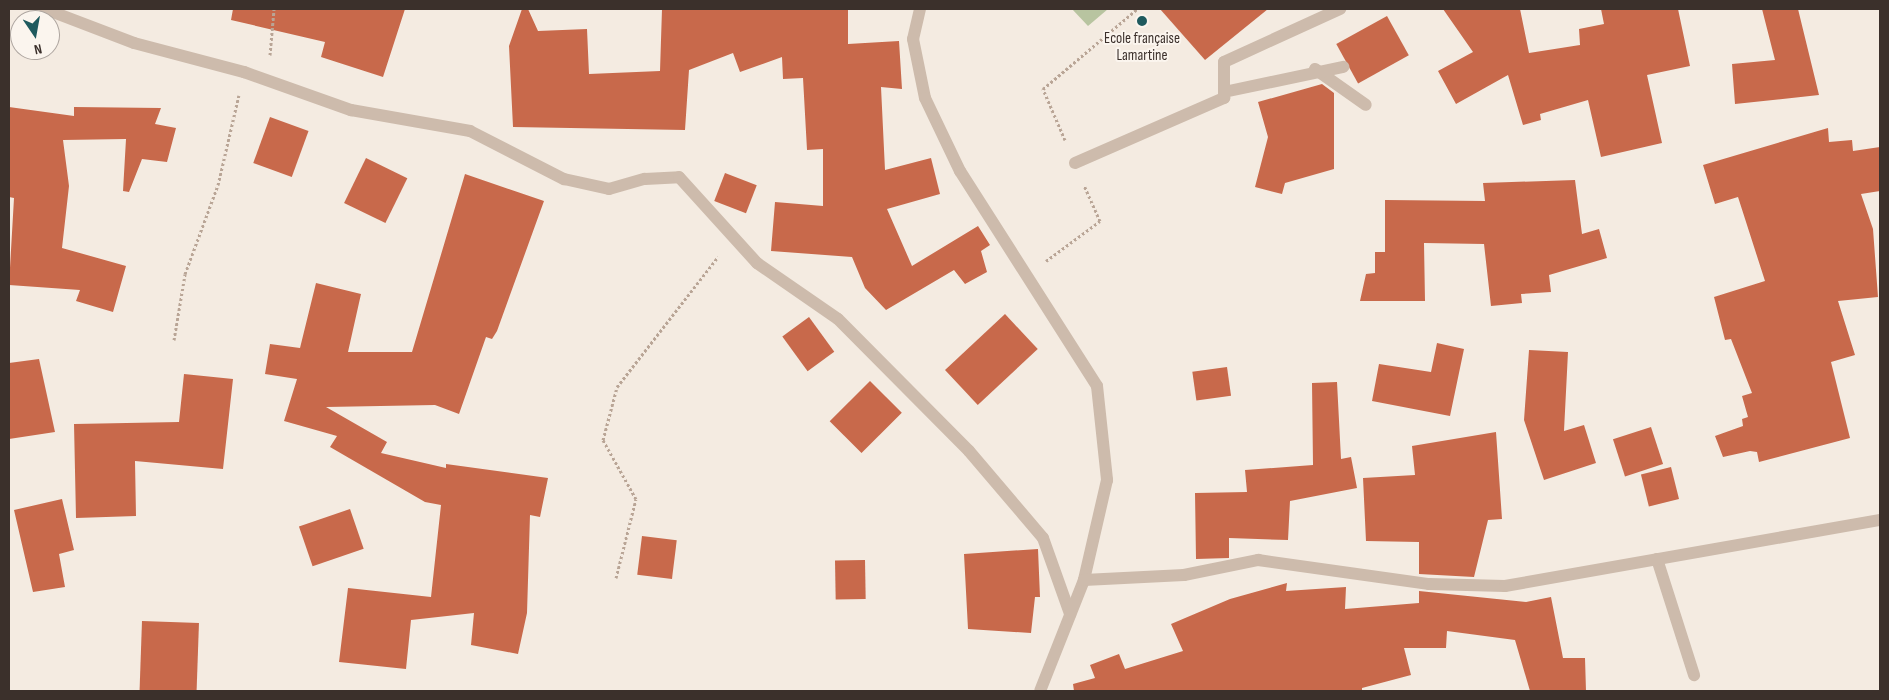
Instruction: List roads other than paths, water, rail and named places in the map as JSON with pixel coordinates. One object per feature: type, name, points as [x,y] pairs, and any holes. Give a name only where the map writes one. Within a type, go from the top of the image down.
[{"type":"street","points":[[46,9],[134,43],[244,72],[351,110],[470,131],[564,179],[608,189],[645,179],[679,177],[757,264],[838,319],[969,451],[1043,538],[1070,614]]},
{"type":"street","points":[[920,9],[913,39],[925,98],[960,171],[1097,386],[1107,480],[1084,580],[1040,691]]},
{"type":"street","points":[[1075,163],[1224,98],[1224,62],[1340,9]]},
{"type":"street","points":[[1224,92],[1315,69],[1343,67]]},
{"type":"street","points":[[1315,69],[1366,105]]},
{"type":"street","points":[[1084,580],[1184,575],[1258,560],[1429,584],[1506,586],[1880,520]]},
{"type":"street","points":[[1657,559],[1694,675]]},
{"type":"place","name":"Ecole française Lamartine","points":[[1142,21]]}]
